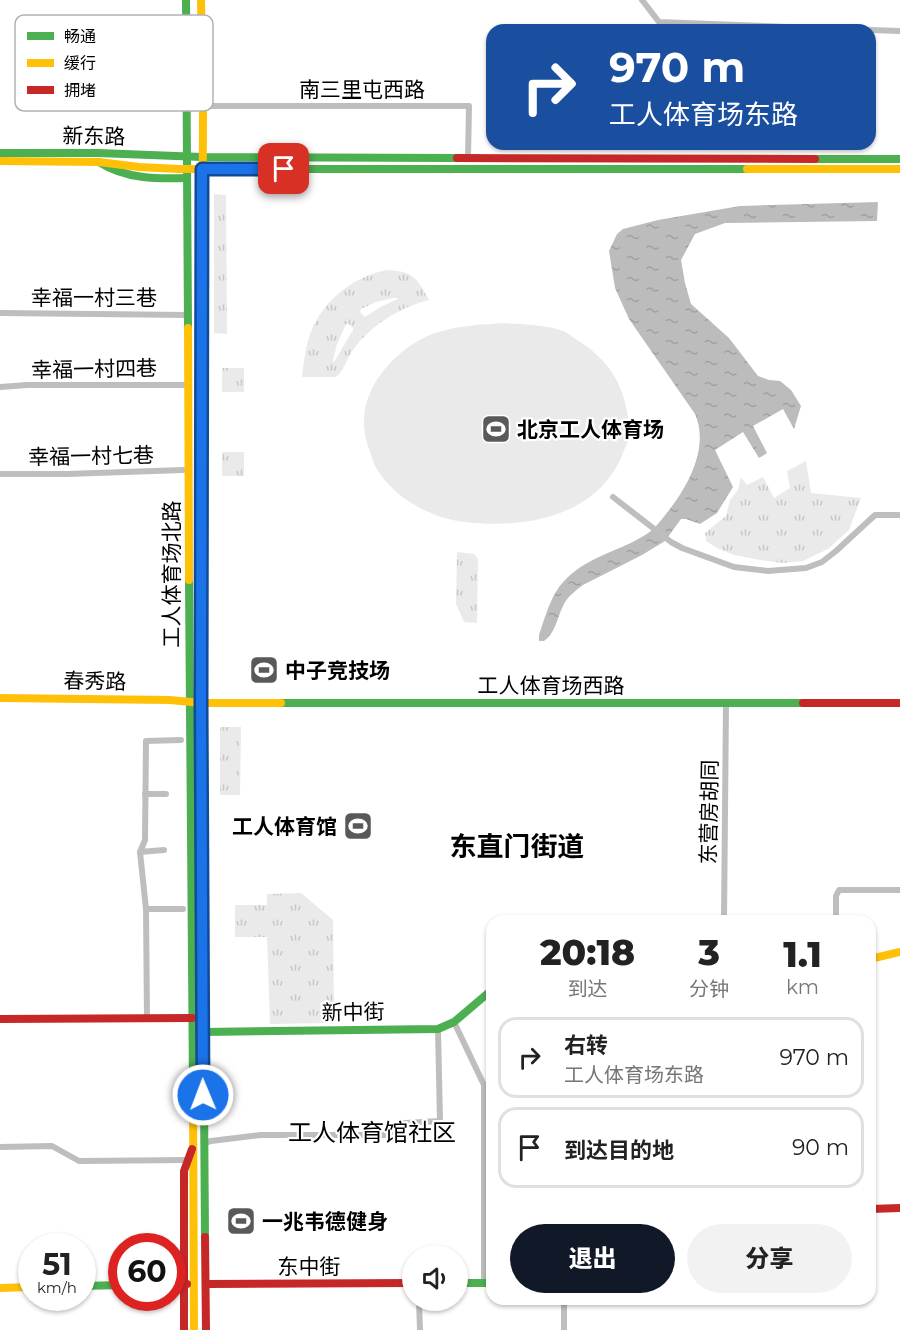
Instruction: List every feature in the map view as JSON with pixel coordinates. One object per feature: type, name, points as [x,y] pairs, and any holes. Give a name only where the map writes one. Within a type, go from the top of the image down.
[{"type":"main road","name":"工人体育场北路","points":[[186,0],[186,15]]},
{"type":"main road","name":"工人体育场北路","points":[[201,0],[201,15]]},
{"type":"main road","name":"工人体育场北路","points":[[184,1330],[189,1284],[193,1147],[187,111]]},
{"type":"main road","name":"工人体育场北路","points":[[203,111],[201,703],[206,1330]]},
{"type":"main road","name":"新东路","points":[[0,153],[98,153],[202,158],[900,159]]},
{"type":"main road","name":"新东路","points":[[0,161],[99,162],[108,169],[128,177],[187,173],[202,169],[900,169]]},
{"type":"main road","name":"春秀路","points":[[0,698],[170,700],[201,703]]},
{"type":"main road","name":"工人体育场西路","points":[[201,703],[900,704]]},
{"type":"main road","points":[[876,958],[900,952]]},
{"type":"main road","name":"新中街","points":[[203,1032],[438,1029],[454,1022],[486,995]]},
{"type":"main road","points":[[0,1019],[192,1018]]},
{"type":"main road","name":"工人体育场北路","points":[[193,1147],[184,1171],[189,1284],[194,1330]]},
{"type":"main road","points":[[876,1209],[900,1208]]},
{"type":"main road","name":"东中街","points":[[206,1284],[402,1283]]},
{"type":"main road","points":[[468,1283],[486,1283]]},
{"type":"main road","points":[[0,1288],[18,1287]]},
{"type":"street","points":[[642,0],[659,22],[710,24]]},
{"type":"street","points":[[876,30],[900,31]]},
{"type":"street","name":"南三里屯西路","points":[[213,106],[469,106],[468,158]]},
{"type":"street","name":"幸福一村三巷","points":[[0,313],[188,315]]},
{"type":"street","name":"幸福一村四巷","points":[[0,387],[188,385]]},
{"type":"street","name":"幸福一村七巷","points":[[0,474],[183,470]]},
{"type":"street","points":[[613,496],[671,542],[682,548],[734,567],[768,571],[806,568],[822,562],[875,515],[900,515]]},
{"type":"street","name":"东营房胡同","points":[[724,915],[726,703]]},
{"type":"street","points":[[147,1018],[146,909],[140,852],[145,840],[146,741],[181,740]]},
{"type":"street","points":[[145,794],[166,794]]},
{"type":"street","points":[[140,852],[164,850]]},
{"type":"street","points":[[836,915],[836,896],[840,890],[900,890]]},
{"type":"street","points":[[146,909],[183,909]]},
{"type":"street","points":[[454,1022],[484,1085],[486,1184]]},
{"type":"street","points":[[204,1143],[261,1135],[390,1135],[405,1123],[440,1121],[438,1029]]},
{"type":"street","points":[[0,1147],[52,1146],[79,1161],[188,1160]]},
{"type":"street","points":[[564,1305],[564,1330]]},
{"type":"street","points":[[419,1311],[420,1330]]},
{"type":"green space","points":[[214,194],[226,195],[227,334],[214,333]]},
{"type":"green space","points":[[387,270],[409,274],[421,286],[429,300],[395,313],[375,326],[358,343],[336,377],[302,377],[308,341],[320,315],[338,294],[361,279]],"holes":[[[398,299],[365,317],[360,312],[361,309],[376,302]],[[346,324],[349,324],[353,330],[334,362],[337,344]]]},
{"type":"green space","name":"北京工人体育场","points":[[504,323],[557,329],[598,356],[616,379],[622,393],[628,417],[628,442],[611,475],[596,492],[578,505],[535,520],[511,523],[488,524],[452,520],[426,511],[402,497],[383,477],[375,466],[367,442],[364,426],[366,406],[374,384],[381,374],[397,356],[416,342],[448,329]]},
{"type":"green space","points":[[222,368],[244,368],[244,392],[222,392]]},
{"type":"green space","points":[[222,452],[244,452],[244,476],[222,476]]},
{"type":"green space","points":[[806,461],[811,493],[861,498],[849,530],[828,549],[803,561],[783,563],[734,555],[706,541],[705,533],[726,516],[730,500],[738,490],[741,477],[747,485],[763,477],[774,498],[790,488],[787,471]]},
{"type":"green space","points":[[457,552],[474,554],[478,559],[477,623],[464,622],[456,604]]},
{"type":"green space","points":[[220,727],[241,727],[240,795],[220,795]]},
{"type":"green space","points":[[301,893],[333,920],[334,1018],[327,1023],[270,1024],[267,937],[235,937],[235,905],[267,905],[267,894]]},
{"type":"water","points":[[878,202],[877,221],[725,223],[695,234],[681,260],[691,304],[729,338],[758,376],[780,381],[791,390],[801,406],[794,429],[783,409],[753,426],[767,453],[759,458],[743,432],[715,450],[733,487],[717,513],[700,524],[681,519],[665,541],[583,585],[565,603],[548,638],[539,641],[550,605],[561,584],[586,564],[641,538],[653,529],[682,492],[698,454],[700,440],[695,414],[629,319],[615,288],[609,251],[617,234],[623,229],[658,220],[740,206]]},
{"type":"traffic: fast","points":[[186,0],[186,15]]},
{"type":"traffic: fast","points":[[187,111],[188,328]]},
{"type":"traffic: fast","points":[[0,153],[457,158]]},
{"type":"traffic: fast","points":[[815,159],[900,159]]},
{"type":"traffic: fast","points":[[99,162],[131,175],[153,178],[187,178]]},
{"type":"traffic: fast","points":[[274,169],[747,169]]},
{"type":"traffic: fast","points":[[189,580],[193,1088]]},
{"type":"traffic: fast","points":[[201,671],[205,1237]]},
{"type":"traffic: fast","points":[[281,703],[803,703]]},
{"type":"traffic: fast","points":[[203,1032],[438,1029],[454,1022],[486,995]]},
{"type":"traffic: fast","points":[[468,1283],[486,1283]]},
{"type":"traffic: fast","points":[[96,1286],[108,1285]]},
{"type":"traffic: slow","points":[[201,0],[201,15]]},
{"type":"traffic: slow","points":[[202,366],[203,111]]},
{"type":"traffic: slow","points":[[0,161],[99,162],[179,169],[274,169]]},
{"type":"traffic: slow","points":[[747,169],[900,169]]},
{"type":"traffic: slow","points":[[188,328],[189,580]]},
{"type":"traffic: slow","points":[[0,698],[281,703]]},
{"type":"traffic: slow","points":[[876,958],[900,952]]},
{"type":"traffic: slow","points":[[193,1088],[194,1330]]},
{"type":"traffic: slow","points":[[0,1288],[18,1287]]},
{"type":"traffic: jam","points":[[457,158],[815,159]]},
{"type":"traffic: jam","points":[[201,671],[202,366]]},
{"type":"traffic: jam","points":[[803,703],[900,703]]},
{"type":"traffic: jam","points":[[0,1019],[192,1018]]},
{"type":"traffic: jam","points":[[184,1330],[184,1171],[192,1149]]},
{"type":"traffic: jam","points":[[876,1209],[900,1208]]},
{"type":"traffic: jam","points":[[205,1237],[206,1330]]},
{"type":"traffic: jam","points":[[206,1284],[402,1283]]},
{"type":"place","name":"北京工人体育场","points":[[496,429]]},
{"type":"place","name":"中子竞技场","points":[[264,670]]},
{"type":"place","name":"工人体育馆","points":[[358,826]]},
{"type":"place","name":"一兆韦德健身","points":[[241,1221]]},
{"type":"district","name":"东直门街道","points":[[517,846]]},
{"type":"district","name":"工人体育馆社区","points":[[372,1132]]},
{"type":"route","points":[[203,1095],[202,169],[284,169]]}]
